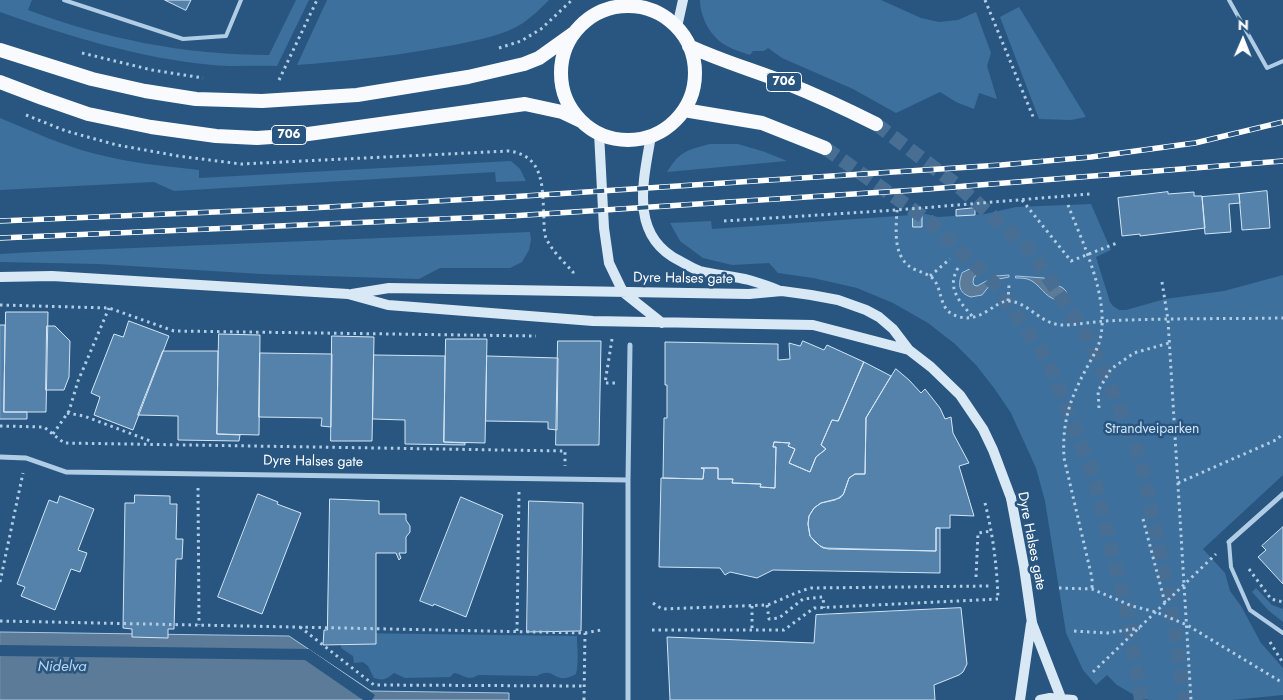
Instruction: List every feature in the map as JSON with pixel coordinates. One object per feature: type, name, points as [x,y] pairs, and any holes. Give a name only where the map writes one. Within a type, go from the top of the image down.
[{"type":"highway","name":"706","points":[[0,50],[92,79],[145,91],[196,99],[262,101],[358,95],[468,77],[516,66],[539,58],[574,33],[591,17],[602,11],[628,3],[654,11],[677,27],[690,46],[695,72],[690,98],[684,110],[669,125],[651,136],[625,140],[599,133],[581,121],[562,112],[525,104],[301,135],[257,138],[216,136],[151,127],[88,114],[0,82]]},
{"type":"highway","name":"706","points":[[574,33],[562,58],[562,85],[572,110],[581,121]]},
{"type":"highway","name":"706","points":[[690,46],[717,59],[784,82],[876,124]]},
{"type":"highway","points":[[684,110],[762,123],[825,148]]},
{"type":"main road","points":[[677,27],[683,0]]},
{"type":"main road","points":[[599,133],[606,248],[609,264],[623,292],[662,323]]},
{"type":"main road","points":[[651,136],[645,171],[644,219],[648,230],[660,249],[669,256],[698,270],[750,280],[782,291]]},
{"type":"main road","name":"Dyre Halses gate","points":[[0,277],[52,276],[348,294],[389,288],[749,294],[782,291],[838,300],[866,310],[880,317],[893,329],[909,350],[932,367],[960,395],[978,422],[993,450],[1011,498],[1032,623],[1061,698]]},
{"type":"main road","name":"Dyre Halses gate","points":[[348,294],[388,305],[593,321],[813,325],[909,350]]},
{"type":"main road","name":"Dyre Halses gate","points":[[1020,700],[1032,623]]},
{"type":"main road","points":[[1040,700],[1061,698],[1073,700]]},
{"type":"street","points":[[628,700],[630,345]]},
{"type":"street","name":"Dyre Halses gate","points":[[0,457],[26,458],[66,472],[628,480]]},
{"type":"street","points":[[1229,542],[1283,494]]},
{"type":"lane","points":[[64,0],[182,39],[226,36],[242,0]]},
{"type":"lane","points":[[1229,0],[1267,68],[1283,60]]},
{"type":"lane","points":[[1229,542],[1231,567],[1250,610],[1283,632]]},
{"type":"path","points":[[279,80],[317,0]]},
{"type":"path","points":[[495,49],[521,41],[541,29],[572,0]]},
{"type":"path","points":[[985,0],[1034,119]]},
{"type":"path","points":[[78,52],[152,70],[211,78]]},
{"type":"path","points":[[272,80],[288,79]]},
{"type":"path","points":[[25,115],[66,131],[116,145],[178,156],[241,164],[518,152],[530,159],[540,175],[546,237],[554,251],[573,272],[574,281]]},
{"type":"path","points":[[724,221],[896,210],[1090,194]]},
{"type":"path","points":[[1022,200],[1071,261],[1117,243]]},
{"type":"path","points":[[1068,205],[1100,293],[1103,321],[1100,342],[1072,396],[1065,419],[1063,440],[1064,458],[1092,578],[1092,589]]},
{"type":"path","points":[[896,210],[896,238],[901,257],[913,269],[930,276],[938,287],[945,307],[951,313],[958,316],[973,317],[985,314],[1001,303],[1008,301],[1031,309],[1045,321],[1062,325],[1103,321],[1283,318]]},
{"type":"path","points":[[930,276],[950,259]]},
{"type":"path","points":[[958,268],[954,276],[954,290],[957,298],[973,317]]},
{"type":"path","points":[[1162,282],[1168,320],[1191,700]]},
{"type":"path","points":[[1008,301],[1009,285]]},
{"type":"path","points":[[0,305],[110,308],[174,331],[543,336]]},
{"type":"path","points":[[54,434],[67,413],[78,381],[110,308]]},
{"type":"path","points":[[603,337],[613,337],[605,383]]},
{"type":"path","points":[[1099,408],[1098,391],[1111,369],[1134,354],[1169,343]]},
{"type":"path","points":[[67,413],[84,416],[156,443]]},
{"type":"path","points":[[0,426],[44,427],[64,443],[565,451],[565,479]]},
{"type":"path","points":[[1178,483],[1276,440],[1283,434]]},
{"type":"path","points":[[0,582],[26,458]]},
{"type":"path","points":[[198,474],[199,625]]},
{"type":"path","points":[[517,631],[519,478]]},
{"type":"path","points":[[652,630],[784,630],[814,608],[998,599],[992,531],[984,503]]},
{"type":"path","points":[[1143,519],[1165,604]]},
{"type":"path","points":[[976,577],[978,533],[992,531]]},
{"type":"path","points":[[1093,672],[1229,542],[1271,598],[1283,602]]},
{"type":"path","points":[[653,603],[662,609],[752,606],[768,605],[811,588],[989,586]]},
{"type":"path","points":[[1059,588],[1092,589],[1132,606],[1156,612],[1187,625],[1283,683]]},
{"type":"path","points":[[768,605],[769,619],[779,618],[791,611],[803,600],[823,597],[824,608]]},
{"type":"path","points":[[752,606],[752,630]]},
{"type":"path","points":[[0,621],[585,633],[601,630]]},
{"type":"path","points":[[299,627],[374,685],[584,686]]},
{"type":"path","points":[[1074,631],[1107,633],[1140,628]]},
{"type":"path","points":[[584,700],[585,633]]},
{"type":"green space","points":[[0,0],[32,0],[28,10],[116,37],[207,52],[269,55],[296,0],[309,0],[277,66],[228,66],[185,62],[104,45],[0,12]]},
{"type":"green space","points":[[327,0],[549,0],[523,23],[490,37],[395,55],[297,65]]},
{"type":"green space","points":[[700,0],[881,0],[921,18],[939,22],[958,20],[976,12],[991,53],[987,66],[997,99],[979,93],[974,109],[956,102],[940,92],[896,113],[853,89],[782,58],[768,48],[764,51],[753,51],[750,55],[727,46],[711,32],[704,20]]},
{"type":"green space","points":[[1019,7],[1086,117],[1071,120],[1039,119],[1000,17]]},
{"type":"green space","points":[[0,118],[84,151],[134,162],[199,170],[199,178],[511,161],[520,169],[526,181],[496,182],[495,172],[174,191],[154,182],[0,190]]},
{"type":"green space","points":[[710,144],[738,144],[787,161],[667,172],[680,155]]},
{"type":"green space","name":"Strandveiparken","points":[[1091,204],[1111,250],[1096,257],[1110,302],[1119,310],[1126,310],[1165,299],[1224,291],[1283,275],[1283,475],[1203,549],[1225,573],[1230,591],[1241,606],[1261,643],[1283,668],[1283,695],[1232,700],[1149,700],[1134,695],[1117,685],[1107,675],[1096,685],[1083,670],[1066,633],[1045,501],[1036,468],[1011,413],[976,365],[955,344],[928,323],[893,303],[857,288],[813,278],[778,273],[769,263],[732,265],[703,258],[680,241],[670,223],[711,221],[712,229],[926,214],[938,217],[985,214],[1016,207]]},
{"type":"green space","points":[[530,232],[529,250],[522,262],[510,268],[440,268],[419,279],[261,274],[98,264],[0,262],[0,254],[34,252]]},
{"type":"green space","points":[[1256,588],[1272,605],[1283,609],[1283,622],[1268,610],[1252,592]]},
{"type":"green space","points":[[348,633],[577,636],[577,670],[576,674],[563,678],[548,673],[537,676],[478,675],[471,678],[454,673],[450,677],[405,678],[394,673],[385,679],[377,679],[374,678],[368,666],[363,662],[354,663],[353,656],[341,648],[342,636]]},
{"type":"water","points":[[974,267],[980,267],[980,273],[974,277],[973,282],[977,286],[996,276],[1009,275],[1009,277],[994,280],[982,295],[971,297],[961,291],[960,281],[962,273]]},
{"type":"water","points":[[1016,276],[1044,278],[1063,288],[1066,291],[1066,295],[1062,300],[1057,300],[1046,294],[1032,281],[1016,278]]},
{"type":"water","name":"Nidelva","points":[[0,632],[289,636],[371,691],[509,693],[509,700],[0,700]]},
{"type":"pier","points":[[0,645],[309,649],[375,695],[372,700],[363,700],[305,660],[0,656]]},
{"type":"building","points":[[165,0],[191,0],[186,10]]},
{"type":"building","points":[[1267,191],[1270,228],[1242,230],[1239,194]]},
{"type":"building","points":[[1168,192],[1168,194],[1194,192],[1194,196],[1202,196],[1205,228],[1140,236],[1140,234],[1122,236],[1118,198]]},
{"type":"building","points":[[1239,194],[1240,203],[1229,204],[1231,232],[1205,234],[1202,197]]},
{"type":"building","points":[[975,208],[975,215],[956,216],[956,210]]},
{"type":"building","points":[[913,213],[922,213],[922,227],[913,227]]},
{"type":"building","points":[[6,312],[48,312],[46,412],[4,412]]},
{"type":"building","points":[[129,321],[169,336],[133,430],[94,415],[100,397],[91,393],[114,334],[123,337]]},
{"type":"building","points":[[0,325],[5,325],[4,412],[27,412],[27,419],[0,419]]},
{"type":"building","points":[[47,326],[55,326],[70,341],[69,377],[64,390],[46,390]]},
{"type":"building","points":[[219,334],[260,335],[259,435],[217,434]]},
{"type":"building","points":[[332,336],[374,337],[372,441],[331,441]]},
{"type":"building","points":[[446,339],[487,339],[485,443],[444,442]]},
{"type":"building","points":[[558,341],[601,341],[599,445],[556,445]]},
{"type":"building","points":[[803,341],[824,350],[827,345],[864,362],[838,421],[832,420],[821,445],[826,449],[816,457],[810,472],[789,463],[795,449],[788,446],[790,443],[774,442],[773,447],[776,447],[775,488],[760,487],[761,484],[732,483],[733,479],[718,479],[718,468],[701,468],[704,469],[703,479],[663,478],[664,418],[667,418],[665,342],[778,344],[778,360],[790,359],[789,343],[800,346]]},
{"type":"building","points":[[163,351],[218,351],[217,434],[240,435],[239,441],[178,440],[178,416],[138,415]]},
{"type":"building","points":[[260,353],[332,354],[331,427],[321,426],[322,418],[259,417]]},
{"type":"building","points":[[374,355],[445,356],[444,442],[465,443],[465,445],[405,444],[405,420],[373,419]]},
{"type":"building","points":[[487,356],[558,358],[557,430],[548,429],[548,422],[486,421]]},
{"type":"building","points":[[864,362],[891,376],[866,418],[865,474],[855,474],[849,478],[844,493],[840,498],[821,503],[814,508],[809,516],[810,536],[820,546],[828,549],[936,551],[936,528],[940,528],[940,573],[773,570],[757,578],[730,572],[725,575],[720,568],[659,567],[661,478],[703,479],[704,469],[701,468],[718,468],[718,479],[733,479],[732,483],[761,484],[760,487],[775,488],[776,447],[773,447],[774,442],[790,443],[788,446],[795,449],[789,463],[810,472],[816,457],[826,449],[821,445],[832,420],[838,421]]},
{"type":"building","points":[[896,369],[921,393],[925,389],[940,408],[945,419],[951,417],[953,433],[969,463],[959,466],[974,516],[950,515],[950,528],[936,528],[936,551],[823,548],[810,536],[809,516],[814,508],[821,503],[835,500],[843,495],[849,478],[855,474],[865,474],[866,418]]},
{"type":"building","points":[[258,494],[301,513],[262,614],[218,597]]},
{"type":"building","points":[[135,495],[170,496],[170,504],[177,504],[176,539],[183,539],[182,559],[176,559],[174,629],[168,629],[168,638],[132,637],[132,629],[123,628],[125,503],[134,503]]},
{"type":"building","points":[[60,496],[94,509],[78,550],[87,553],[80,572],[71,569],[55,610],[21,596],[25,587],[17,584],[49,500],[57,503]]},
{"type":"building","points":[[461,497],[503,515],[466,617],[434,604],[433,606],[420,601]]},
{"type":"building","points":[[330,499],[379,501],[379,514],[406,514],[406,520],[410,526],[410,532],[406,537],[406,553],[399,553],[401,558],[399,560],[396,553],[376,553],[376,644],[323,645],[324,630],[327,630]]},
{"type":"building","points":[[529,501],[583,503],[581,631],[527,632]]},
{"type":"building","points":[[1283,527],[1283,584],[1258,557],[1266,550],[1262,546]]},
{"type":"building","points":[[961,608],[967,664],[959,675],[934,685],[935,700],[670,700],[667,637],[814,643],[816,615]]},
{"type":"tunnel","points":[[876,124],[957,185],[1029,249],[1089,339],[1141,461],[1171,605],[1185,700]]},
{"type":"tunnel","points":[[825,148],[929,221],[994,283],[1048,361],[1094,477],[1128,617],[1141,700]]},
{"type":"railway","points":[[0,221],[310,208],[509,197],[1001,165],[1091,157],[1195,143],[1283,122]]},
{"type":"railway","points":[[0,238],[511,216],[916,190],[1283,161]]}]
